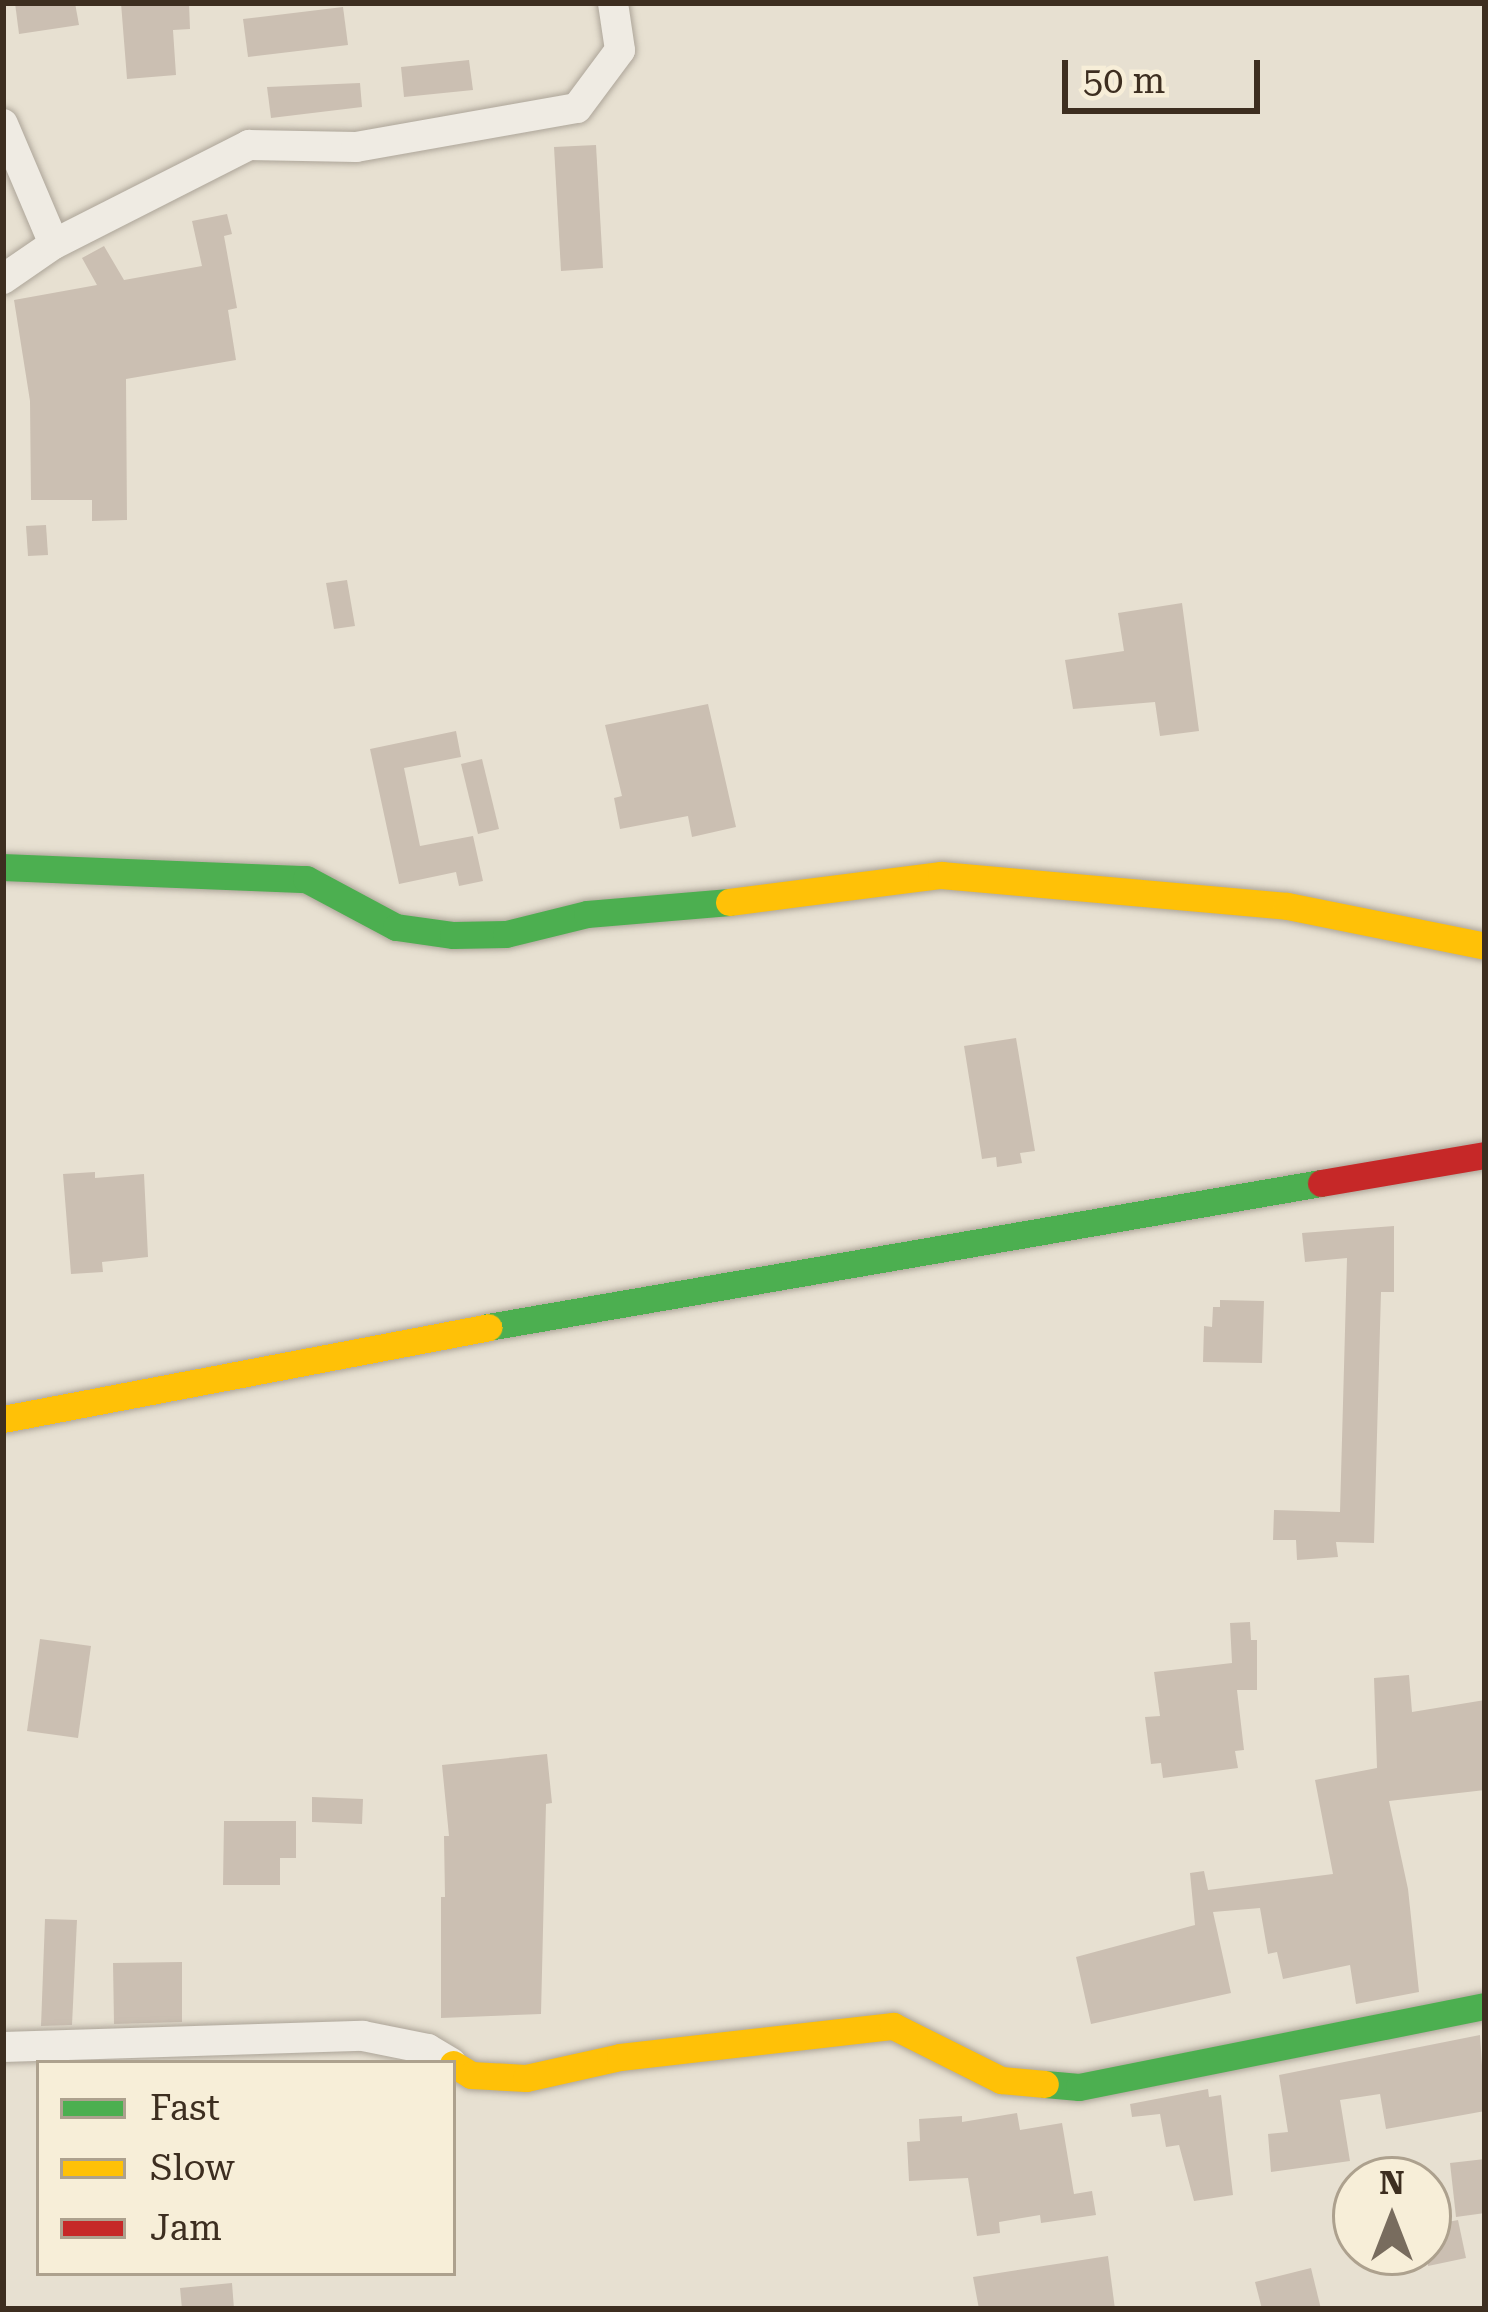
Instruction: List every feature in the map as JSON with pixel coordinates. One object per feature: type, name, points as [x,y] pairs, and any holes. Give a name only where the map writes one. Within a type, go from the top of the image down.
[{"type":"street","points":[[3,279],[54,244],[249,145],[356,147],[577,108],[620,50],[613,3]]},
{"type":"street","points":[[3,124],[54,244]]},
{"type":"street","points":[[3,867],[306,879],[396,927],[453,935],[506,934],[587,914],[784,898],[940,875],[1287,906],[1485,946]]},
{"type":"street","points":[[3,1419],[502,1324],[1485,1156]]},
{"type":"street","points":[[456,2066],[471,2074],[526,2078],[620,2056],[892,2026],[1001,2080],[1079,2087],[1485,2006]]},
{"type":"street","points":[[3,2047],[363,2036],[428,2049],[446,2060]]},
{"type":"building","points":[[15,3],[75,3],[79,25],[19,34]]},
{"type":"building","points":[[121,3],[189,3],[190,29],[173,30],[176,75],[127,79]]},
{"type":"building","points":[[343,7],[348,45],[248,57],[243,19]]},
{"type":"building","points":[[469,60],[473,90],[404,97],[401,67]]},
{"type":"building","points":[[360,83],[362,107],[271,118],[267,87]]},
{"type":"building","points":[[596,145],[603,268],[561,271],[554,147]]},
{"type":"building","points":[[227,214],[232,234],[224,236],[237,308],[228,310],[236,360],[126,379],[127,520],[92,521],[92,500],[31,500],[30,401],[14,300],[97,285],[82,258],[104,246],[124,280],[202,266],[192,221]]},
{"type":"building","points":[[46,525],[48,555],[28,556],[26,526]]},
{"type":"building","points":[[347,580],[355,626],[334,629],[326,583]]},
{"type":"building","points":[[1182,603],[1199,731],[1160,736],[1155,702],[1073,709],[1065,660],[1124,651],[1118,613]]},
{"type":"building","points":[[708,704],[736,827],[692,837],[688,816],[620,829],[614,798],[622,796],[605,725]]},
{"type":"building","points":[[456,731],[461,757],[404,768],[420,846],[473,836],[483,881],[459,886],[456,872],[399,884],[370,749]]},
{"type":"building","points":[[482,759],[499,829],[478,834],[461,764]]},
{"type":"building","points":[[1016,1038],[1035,1151],[1020,1153],[1022,1163],[997,1167],[996,1157],[982,1159],[964,1046]]},
{"type":"building","points":[[95,1172],[95,1178],[144,1174],[148,1257],[102,1262],[103,1272],[71,1274],[63,1174]]},
{"type":"building","points":[[1394,1226],[1394,1292],[1381,1292],[1374,1543],[1336,1542],[1338,1557],[1297,1560],[1296,1540],[1273,1540],[1274,1510],[1340,1512],[1347,1258],[1305,1262],[1302,1233]]},
{"type":"building","points":[[1220,1300],[1264,1301],[1262,1363],[1203,1362],[1204,1326],[1212,1327],[1213,1307],[1220,1307]]},
{"type":"building","points":[[1250,1622],[1251,1640],[1257,1640],[1257,1690],[1237,1690],[1244,1750],[1235,1751],[1238,1768],[1163,1778],[1161,1763],[1151,1764],[1145,1717],[1160,1716],[1154,1672],[1232,1663],[1230,1623]]},
{"type":"building","points":[[40,1639],[91,1646],[78,1738],[27,1731]]},
{"type":"building","points":[[1409,1675],[1412,1712],[1485,1700],[1485,1790],[1389,1801],[1408,1889],[1419,1992],[1356,2004],[1350,1965],[1283,1979],[1277,1952],[1268,1954],[1260,1908],[1213,1912],[1231,1993],[1091,2024],[1076,1957],[1195,1925],[1190,1873],[1204,1871],[1208,1890],[1333,1874],[1315,1780],[1377,1768],[1374,1678]]},
{"type":"building","points":[[547,1754],[552,1803],[546,1804],[541,2014],[441,2018],[441,1897],[445,1897],[444,1836],[449,1836],[442,1765]]},
{"type":"building","points":[[312,1797],[363,1799],[362,1824],[312,1822]]},
{"type":"building","points":[[224,1821],[296,1821],[296,1858],[280,1858],[280,1885],[223,1885]]},
{"type":"building","points":[[45,1919],[77,1920],[72,2025],[41,2026]]},
{"type":"building","points":[[182,1962],[182,2022],[114,2024],[113,1963]]},
{"type":"building","points":[[1480,2035],[1485,2111],[1386,2129],[1380,2094],[1340,2100],[1349,2156],[1332,2156],[1332,2164],[1271,2172],[1268,2134],[1288,2132],[1279,2075]]},
{"type":"building","points":[[1208,2089],[1209,2097],[1221,2095],[1233,2195],[1194,2201],[1179,2145],[1166,2147],[1160,2114],[1132,2117],[1130,2104]]},
{"type":"building","points":[[1017,2113],[1020,2130],[1062,2123],[1074,2194],[1092,2191],[1096,2215],[1041,2223],[1040,2215],[999,2222],[1000,2233],[977,2236],[968,2178],[909,2181],[907,2142],[920,2141],[919,2119],[962,2116],[962,2122]]},
{"type":"building","points":[[1485,2159],[1485,2213],[1456,2217],[1452,2163]]},
{"type":"building","points":[[1458,2220],[1466,2258],[1452,2261],[1452,2221]]},
{"type":"building","points":[[1108,2256],[1115,2309],[979,2309],[973,2277]]},
{"type":"building","points":[[1311,2268],[1321,2309],[1262,2309],[1255,2282]]},
{"type":"building","points":[[232,2283],[234,2309],[182,2309],[180,2288]]},
{"type":"traffic: fast","points":[[3,867],[306,879],[396,927],[453,935],[506,934],[587,914],[729,902]]},
{"type":"traffic: fast","points":[[488,1327],[1321,1183]]},
{"type":"traffic: fast","points":[[1045,2084],[1079,2087],[1485,2006]]},
{"type":"traffic: slow","points":[[729,902],[941,875],[1287,906],[1485,946]]},
{"type":"traffic: slow","points":[[3,1419],[488,1327]]},
{"type":"traffic: slow","points":[[456,2066],[471,2075],[526,2078],[620,2057],[893,2026],[1001,2080],[1045,2084]]},
{"type":"traffic: jam","points":[[1321,1183],[1485,1155]]}]
